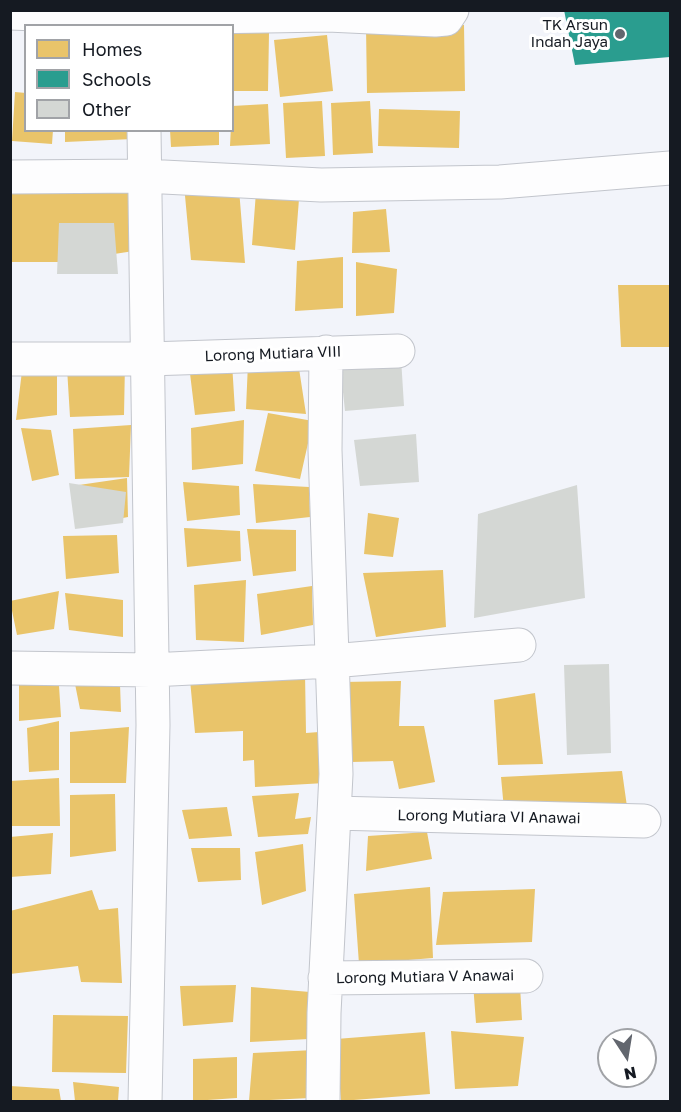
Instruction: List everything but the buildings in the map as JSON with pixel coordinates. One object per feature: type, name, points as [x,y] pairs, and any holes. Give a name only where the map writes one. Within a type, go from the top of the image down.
[{"type":"street","points":[[10,13],[144,18],[328,13],[435,20],[446,19],[452,10]]},
{"type":"street","points":[[144,132],[153,737],[145,1101]]},
{"type":"street","points":[[10,177],[144,176],[321,185],[464,183],[670,168]]},
{"type":"street","name":"Lorong Mutiara VIII","points":[[10,360],[148,359],[398,351]]},
{"type":"street","points":[[323,1101],[325,978],[336,774],[325,450],[326,352]]},
{"type":"street","points":[[10,668],[151,670],[332,661],[519,645]]},
{"type":"street","name":"Lorong Mutiara VI Anawai","points":[[334,813],[644,821]]},
{"type":"street","name":"Lorong Mutiara V Anawai","points":[[325,978],[526,976]]},
{"type":"place","name":"TK Arsun Indah Jaya","points":[[620,34]]}]
